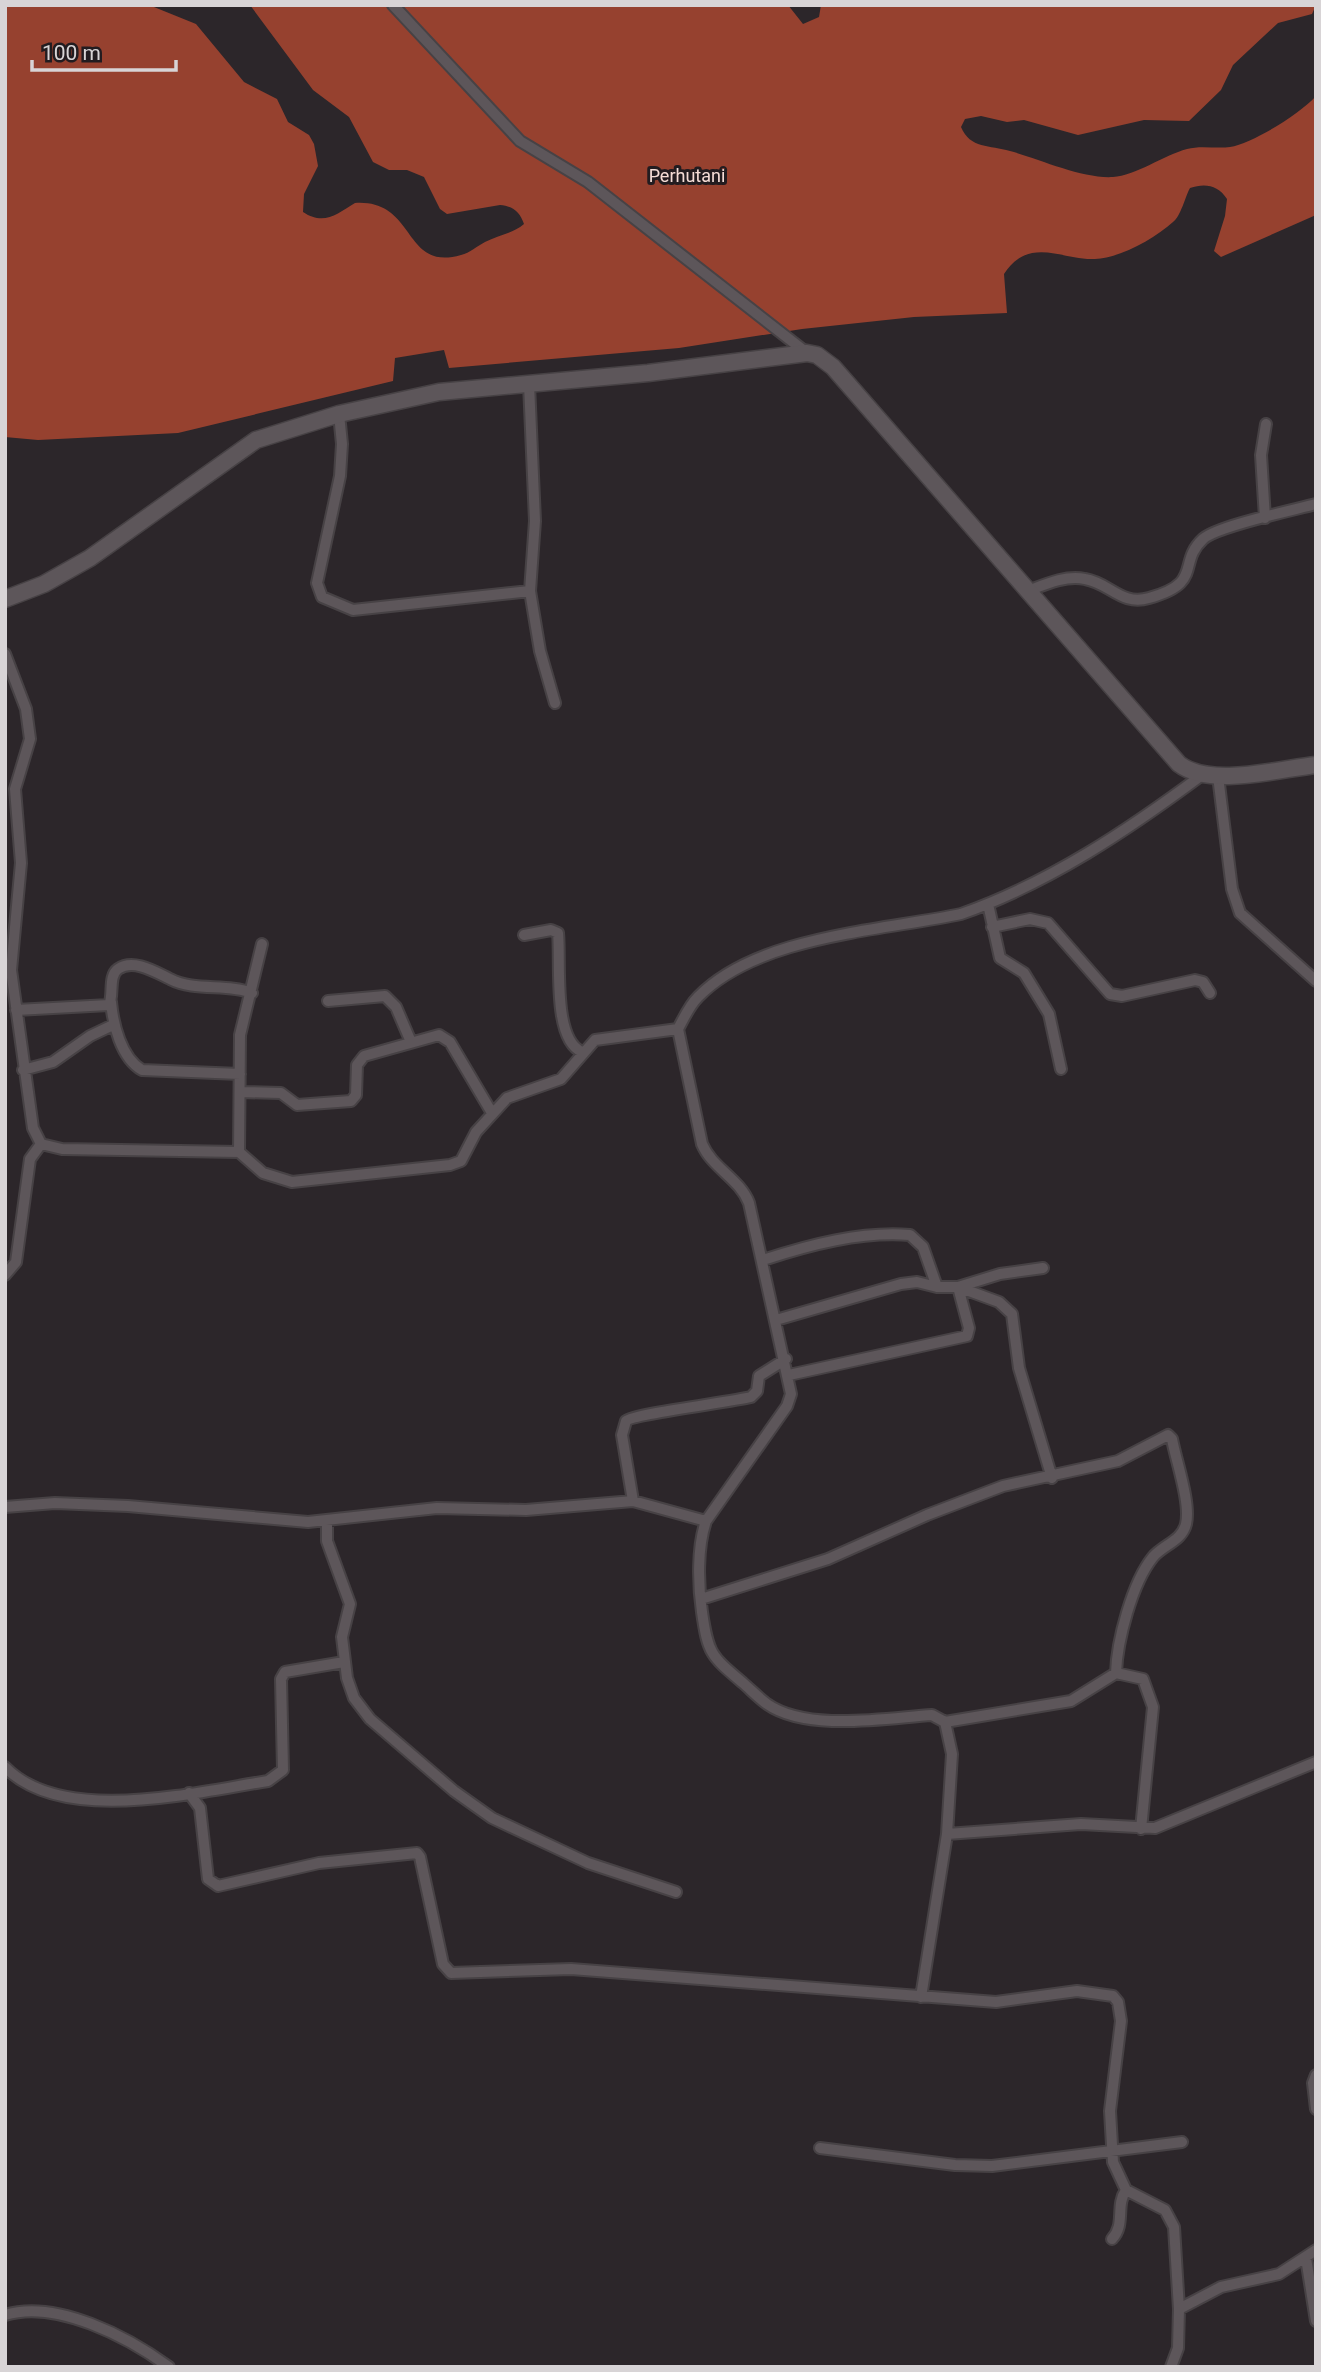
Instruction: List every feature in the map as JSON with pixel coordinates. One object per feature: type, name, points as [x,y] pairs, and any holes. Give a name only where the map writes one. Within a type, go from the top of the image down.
[{"type":"street","points":[[393,5],[520,141],[588,182],[807,353]]},
{"type":"street","points":[[5,599],[44,584],[90,558],[256,440],[339,414],[423,394],[648,373],[807,353],[817,355],[833,367],[1175,760],[1187,769],[1210,776],[1316,765]]},
{"type":"street","points":[[529,384],[535,520],[530,591],[540,651],[555,703]]},
{"type":"street","points":[[339,414],[342,457],[317,583],[322,597],[342,608],[353,610],[530,591]]},
{"type":"street","points":[[1265,518],[1261,455],[1266,424]]},
{"type":"street","points":[[1028,591],[1076,578],[1097,582],[1123,599],[1146,599],[1166,593],[1185,579],[1203,538],[1316,504]]},
{"type":"street","points":[[5,653],[29,726],[27,757],[10,788],[21,863],[11,970],[23,1070],[33,1128],[41,1144]]},
{"type":"street","points":[[1141,1829],[1152,1699],[1143,1679],[1116,1674],[1071,1701],[945,1722],[932,1716],[824,1720],[793,1715],[768,1705],[711,1653],[701,1598],[702,1539],[706,1521],[787,1406],[791,1394],[786,1359],[746,1195],[710,1158],[702,1144],[678,1029],[696,999],[707,989],[732,970],[764,954],[961,914],[988,905],[1122,834],[1210,776]]},
{"type":"street","points":[[1210,776],[1232,889],[1240,913],[1316,981]]},
{"type":"street","points":[[988,905],[1000,958],[1024,973],[1049,1014],[1062,1069]]},
{"type":"street","points":[[992,927],[1030,919],[1048,923],[1110,994],[1122,996],[1195,980],[1203,982],[1210,993]]},
{"type":"street","points":[[524,936],[551,930],[558,933],[564,1026],[571,1044],[582,1052]]},
{"type":"street","points":[[239,1152],[240,1035],[262,944]]},
{"type":"street","points":[[240,1074],[142,1070],[130,1059],[113,1025],[111,1002],[114,973],[131,966],[158,971],[171,980],[195,987],[252,993]]},
{"type":"street","points":[[328,1001],[385,996],[396,1007],[411,1041]]},
{"type":"street","points":[[16,1010],[100,1008],[111,1002]]},
{"type":"street","points":[[23,1070],[53,1062],[113,1025]]},
{"type":"street","points":[[41,1144],[62,1149],[239,1152],[263,1173],[292,1182],[450,1166],[461,1161],[477,1132],[492,1113],[513,1094],[561,1079],[589,1043],[604,1037],[678,1029]]},
{"type":"street","points":[[241,1092],[281,1093],[297,1105],[351,1101],[356,1096],[360,1059],[432,1035],[445,1037],[492,1113]]},
{"type":"street","points":[[5,1275],[16,1262],[30,1159],[41,1144]]},
{"type":"street","points":[[763,1260],[807,1246],[870,1236],[910,1235],[923,1247],[937,1287]]},
{"type":"street","points":[[776,1320],[901,1284],[917,1282],[937,1287],[958,1287],[1000,1273],[1043,1268]]},
{"type":"street","points":[[789,1375],[960,1339],[969,1333],[970,1328],[958,1287]]},
{"type":"street","points":[[958,1287],[999,1302],[1013,1314],[1019,1368],[1052,1478]]},
{"type":"street","points":[[633,1501],[622,1435],[625,1420],[637,1415],[682,1411],[751,1397],[757,1391],[759,1376],[786,1359]]},
{"type":"street","points":[[701,1598],[828,1559],[927,1515],[1003,1486],[1052,1478],[1118,1461],[1163,1436],[1172,1439],[1186,1506],[1186,1525],[1176,1540],[1156,1555],[1143,1575],[1120,1637],[1116,1674]]},
{"type":"street","points":[[5,1507],[55,1503],[128,1506],[295,1521],[437,1508],[526,1510],[633,1501],[706,1521]]},
{"type":"street","points":[[327,1520],[327,1541],[350,1604],[342,1637],[344,1662],[354,1698],[370,1719],[454,1791],[492,1818],[588,1863],[676,1892]]},
{"type":"street","points":[[5,1767],[26,1783],[70,1796],[120,1800],[268,1781],[278,1777],[283,1764],[281,1679],[285,1672],[344,1662]]},
{"type":"street","points":[[921,1997],[947,1834],[952,1754],[945,1722]]},
{"type":"street","points":[[947,1834],[1081,1824],[1141,1829],[1168,1824],[1316,1762]]},
{"type":"street","points":[[189,1793],[200,1808],[208,1879],[218,1886],[319,1863],[417,1853],[443,1964],[451,1973],[571,1969],[996,2002],[1077,1991],[1113,1996],[1118,2002],[1121,2021],[1111,2098],[1111,2149],[1116,2174],[1126,2190],[1165,2210],[1171,2218],[1176,2243],[1179,2309],[1178,2348],[1171,2367]]},
{"type":"street","points":[[1316,2075],[1313,2083],[1316,2109]]},
{"type":"street","points":[[820,2148],[973,2166],[1009,2165],[1111,2149],[1182,2142]]},
{"type":"street","points":[[1112,2239],[1119,2230],[1121,2199],[1126,2190]]},
{"type":"street","points":[[1179,2309],[1208,2292],[1279,2274],[1316,2250]]},
{"type":"street","points":[[1306,2258],[1316,2321]]},
{"type":"street","points":[[5,2315],[40,2311],[66,2316],[134,2343],[169,2367]]},
{"type":"green space","name":"Perhutani","points":[[5,5],[149,5],[196,24],[244,82],[277,99],[288,122],[309,135],[314,144],[318,166],[304,194],[303,212],[324,218],[355,203],[375,205],[389,212],[428,253],[442,257],[467,253],[524,224],[512,208],[500,205],[447,214],[440,209],[424,177],[407,170],[389,170],[373,162],[349,117],[313,90],[250,5],[788,5],[803,24],[819,17],[821,5],[1316,5],[1312,14],[1278,23],[1233,65],[1221,90],[1189,121],[1144,120],[1078,135],[1024,120],[1007,122],[981,116],[965,119],[961,127],[970,139],[981,145],[1010,151],[1075,172],[1113,177],[1131,173],[1187,149],[1230,147],[1251,140],[1276,127],[1316,96],[1316,215],[1221,257],[1214,251],[1225,216],[1227,199],[1215,188],[1196,186],[1190,188],[1181,211],[1173,222],[1147,241],[1126,251],[1095,259],[1047,253],[1024,255],[1004,274],[1007,313],[914,317],[802,329],[679,348],[449,368],[444,350],[395,358],[393,381],[178,433],[38,440],[5,437]]}]
